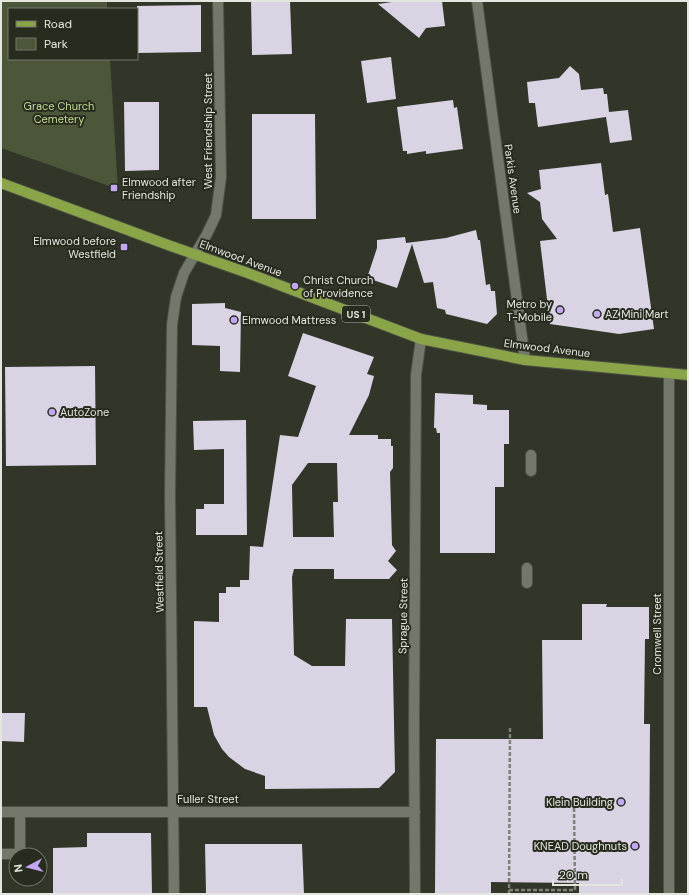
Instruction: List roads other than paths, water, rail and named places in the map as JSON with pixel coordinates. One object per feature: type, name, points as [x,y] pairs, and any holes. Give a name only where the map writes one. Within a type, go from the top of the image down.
[{"type":"main road","name":"Elmwood Avenue","points":[[1,183],[422,339],[525,360],[688,375]]},
{"type":"street","name":"West Friendship Street","points":[[194,254],[213,222],[220,196],[218,1]]},
{"type":"street","name":"Parkis Avenue","points":[[477,1],[525,360]]},
{"type":"street","name":"Westfield Street","points":[[174,894],[170,502],[172,325],[176,297],[184,273],[194,254]]},
{"type":"street","name":"Sprague Street","points":[[415,894],[416,375],[422,339]]},
{"type":"street","name":"Cromwell Street","points":[[669,374],[669,894]]},
{"type":"street","points":[[531,455],[531,471]]},
{"type":"street","points":[[527,583],[528,568]]},
{"type":"street","name":"Fuller Street","points":[[1,812],[415,812]]},
{"type":"street","points":[[1,854],[20,854],[20,812]]},
{"type":"place","name":"Elmwood after Friendship","points":[[114,188]]},
{"type":"place","name":"Elmwood before Westfield","points":[[124,247]]},
{"type":"place","name":"Christ Church of Providence","points":[[295,286]]},
{"type":"place","name":"Metro by T-Mobile","points":[[560,310]]},
{"type":"place","name":"AZ Mini Mart","points":[[597,314]]},
{"type":"place","name":"Elmwood Mattress","points":[[234,320]]},
{"type":"place","name":"AutoZone","points":[[52,412]]},
{"type":"place","name":"Klein Building","points":[[621,802]]},
{"type":"place","name":"KNEAD Doughnuts","points":[[635,846]]},
{"type":"park label","name":"Grace Church Cemetery","points":[[59,112]]}]
